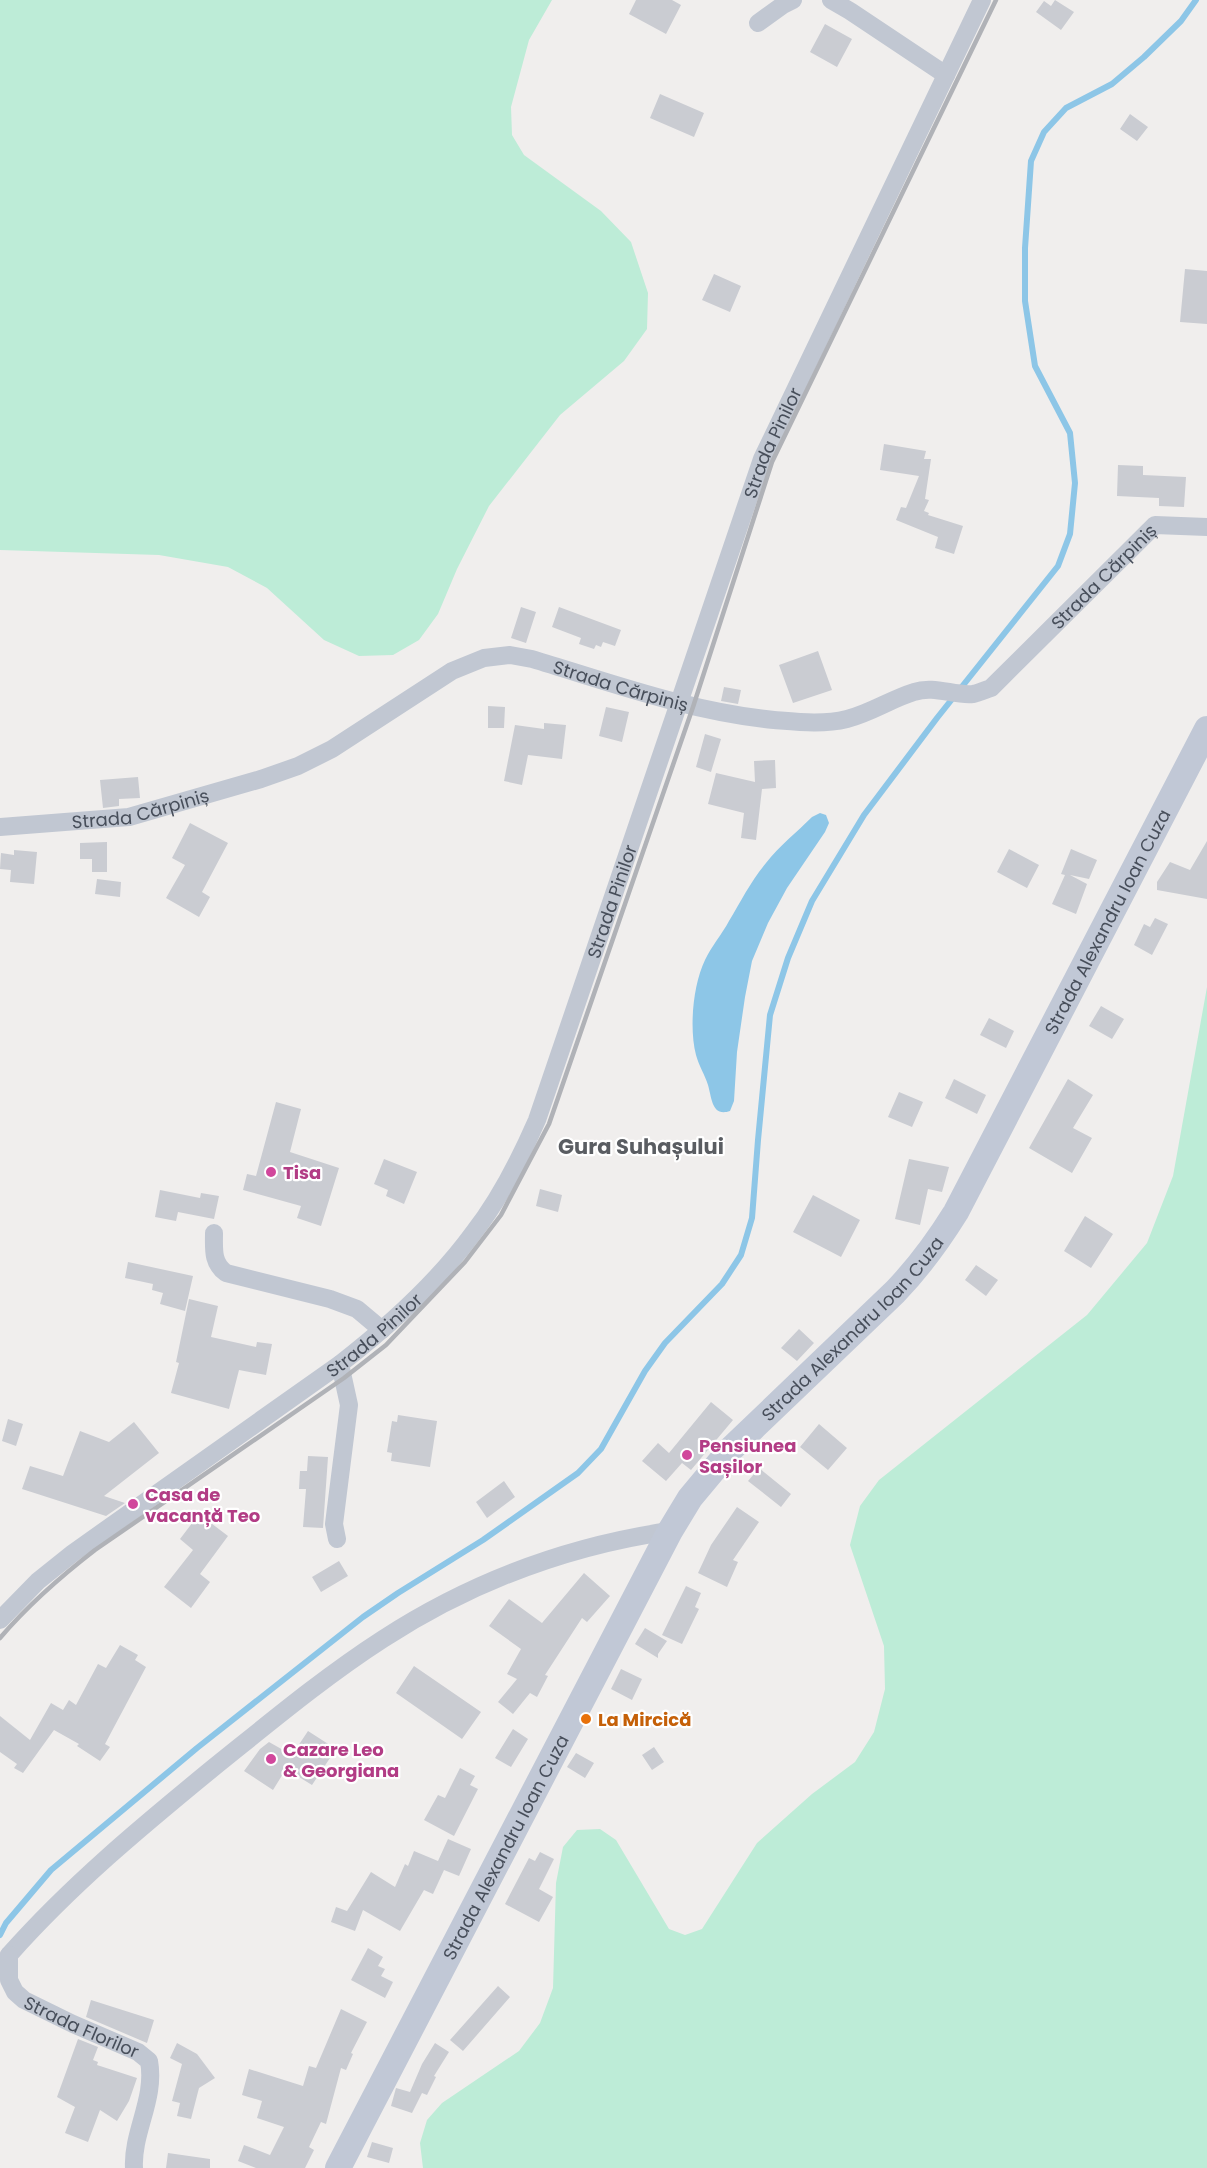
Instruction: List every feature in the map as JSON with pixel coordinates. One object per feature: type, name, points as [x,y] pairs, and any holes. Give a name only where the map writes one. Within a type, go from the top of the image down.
[{"type":"main road","name":"Strada Alexandru Ioan Cuza","points":[[339,2168],[670,1530],[690,1498],[730,1450],[895,1292],[938,1242],[962,1202],[1207,729]]},
{"type":"street","points":[[759,24],[783,4],[793,0]]},
{"type":"street","points":[[831,0],[946,75]]},
{"type":"street","name":"Strada Pinilor","points":[[0,1620],[38,1581],[73,1553],[340,1364],[382,1330],[433,1282],[475,1232],[523,1152],[537,1120],[762,459],[982,0]]},
{"type":"street","name":"Strada Cărpiniș","points":[[0,827],[129,817],[270,776],[298,766],[332,749],[452,671],[484,658],[510,655],[532,659],[680,704],[736,716],[824,723],[855,716],[914,692],[936,690],[973,694],[991,688],[1155,525],[1207,527]]},
{"type":"street","points":[[214,1233],[214,1258],[218,1267],[226,1273],[330,1299],[357,1309],[382,1330]]},
{"type":"street","points":[[337,1539],[333,1524],[349,1405],[340,1364]]},
{"type":"street","points":[[4,1953],[115,1849],[259,1731],[383,1639],[468,1592],[516,1571],[593,1545],[670,1530]]},
{"type":"street","name":"Strada Florilor","points":[[4,1953],[9,1980],[15,1992],[24,2000],[138,2052],[149,2061],[152,2076],[134,2168]]},
{"type":"green space","points":[[0,0],[552,0],[529,40],[511,107],[512,135],[524,155],[601,211],[631,242],[648,293],[647,329],[624,361],[560,415],[489,506],[457,569],[438,614],[419,640],[393,655],[359,656],[324,640],[267,588],[228,567],[159,555],[0,550]]},
{"type":"green space","points":[[1207,987],[1207,2168],[423,2168],[420,2143],[427,2120],[442,2103],[519,2051],[540,2023],[553,1988],[556,1883],[563,1847],[577,1830],[600,1829],[616,1840],[669,1929],[685,1935],[702,1929],[757,1843],[812,1794],[855,1762],[874,1732],[885,1689],[884,1646],[850,1545],[860,1506],[879,1480],[1087,1315],[1147,1243],[1173,1176]]},
{"type":"water","points":[[820,813],[826,815],[829,823],[825,832],[787,888],[768,923],[752,961],[737,1052],[734,1101],[730,1111],[720,1111],[716,1109],[712,1101],[694,1044],[693,1007],[701,970],[710,950],[761,870],[782,845],[812,817]]},
{"type":"building","points":[[636,0],[672,0],[681,5],[666,34],[629,14]]},
{"type":"building","points":[[1055,0],[1074,12],[1061,30],[1036,12],[1044,1],[1051,6]]},
{"type":"building","points":[[825,24],[852,39],[837,67],[810,52]]},
{"type":"building","points":[[660,94],[704,113],[694,137],[650,118]]},
{"type":"building","points":[[1130,114],[1148,127],[1137,141],[1120,129]]},
{"type":"building","points":[[1185,269],[1207,271],[1207,324],[1180,322]]},
{"type":"building","points":[[714,274],[741,286],[730,312],[702,300]]},
{"type":"building","points":[[884,444],[926,451],[924,459],[931,459],[925,499],[929,500],[924,511],[929,513],[928,515],[963,526],[954,554],[935,548],[938,537],[896,520],[901,507],[906,508],[919,476],[880,470]]},
{"type":"building","points":[[1118,465],[1143,466],[1143,475],[1186,477],[1184,507],[1159,506],[1159,498],[1117,496]]},
{"type":"building","points":[[521,607],[536,612],[526,643],[511,638]]},
{"type":"building","points":[[559,607],[621,630],[615,646],[603,642],[601,647],[596,645],[594,649],[579,644],[581,638],[552,627]]},
{"type":"building","points":[[818,651],[832,690],[793,703],[779,665]]},
{"type":"building","points":[[724,687],[741,690],[738,704],[721,701]]},
{"type":"building","points":[[488,706],[505,707],[504,728],[488,728]]},
{"type":"building","points":[[606,707],[629,712],[622,742],[599,736]]},
{"type":"building","points":[[544,723],[566,725],[562,759],[528,755],[522,785],[504,781],[515,725],[544,729]]},
{"type":"building","points":[[705,734],[721,739],[711,772],[696,767]]},
{"type":"building","points":[[775,760],[776,788],[762,789],[756,840],[741,838],[744,813],[708,804],[716,773],[755,782],[754,761]]},
{"type":"building","points":[[138,777],[140,798],[119,799],[119,806],[103,808],[100,780]]},
{"type":"building","points":[[190,823],[228,843],[202,892],[210,897],[199,917],[166,898],[185,865],[172,858]]},
{"type":"building","points":[[1207,841],[1207,899],[1157,890],[1157,882],[1170,862],[1190,870]]},
{"type":"building","points":[[107,842],[107,872],[92,872],[92,859],[80,859],[80,843]]},
{"type":"building","points":[[1009,849],[1039,865],[1027,888],[997,872]]},
{"type":"building","points":[[1071,849],[1097,860],[1089,879],[1070,875],[1087,884],[1076,914],[1052,904],[1065,875],[1061,874]]},
{"type":"building","points":[[14,850],[37,852],[34,884],[10,882],[11,870],[0,869],[1,853],[14,855]]},
{"type":"building","points":[[97,879],[121,882],[120,897],[95,894]]},
{"type":"building","points":[[1155,918],[1168,924],[1152,955],[1134,945],[1144,924],[1150,927]]},
{"type":"building","points":[[1101,1006],[1124,1019],[1112,1039],[1089,1026]]},
{"type":"building","points":[[989,1018],[1014,1031],[1006,1048],[980,1035]]},
{"type":"building","points":[[954,1079],[986,1095],[977,1114],[945,1098]]},
{"type":"building","points":[[1068,1079],[1093,1095],[1073,1128],[1092,1138],[1072,1173],[1029,1148]]},
{"type":"building","points":[[899,1092],[923,1102],[912,1127],[888,1117]]},
{"type":"building","points":[[276,1102],[301,1109],[290,1152],[339,1168],[321,1226],[297,1218],[301,1206],[243,1190],[247,1174],[256,1176]]},
{"type":"building","points":[[384,1159],[417,1172],[404,1204],[386,1196],[388,1190],[374,1184]]},
{"type":"building","points":[[909,1159],[949,1167],[942,1192],[928,1189],[920,1225],[895,1219]]},
{"type":"building","points":[[540,1189],[562,1195],[558,1212],[536,1206]]},
{"type":"building","points":[[160,1190],[200,1198],[201,1193],[219,1196],[214,1219],[178,1212],[176,1221],[155,1217]]},
{"type":"building","points":[[813,1195],[860,1220],[841,1257],[793,1232]]},
{"type":"building","points":[[1085,1216],[1113,1234],[1091,1268],[1064,1251]]},
{"type":"building","points":[[128,1262],[193,1276],[185,1311],[160,1304],[163,1293],[152,1290],[153,1284],[125,1278]]},
{"type":"building","points":[[976,1265],[998,1280],[986,1296],[965,1280]]},
{"type":"building","points":[[189,1299],[218,1306],[211,1337],[256,1347],[257,1342],[272,1344],[266,1375],[239,1370],[229,1409],[171,1393],[179,1363],[176,1362]]},
{"type":"building","points":[[799,1329],[814,1343],[797,1361],[781,1348]]},
{"type":"building","points":[[711,1402],[733,1420],[691,1470],[682,1463],[666,1481],[642,1461],[658,1443],[669,1453]]},
{"type":"building","points":[[398,1415],[437,1421],[430,1467],[391,1461],[392,1453],[387,1452],[392,1421],[397,1422]]},
{"type":"building","points":[[8,1419],[23,1424],[16,1446],[2,1441]]},
{"type":"building","points":[[134,1422],[159,1453],[104,1496],[125,1503],[106,1516],[22,1489],[30,1466],[63,1476],[80,1431],[109,1442]]},
{"type":"building","points":[[819,1424],[847,1448],[828,1470],[800,1447]]},
{"type":"building","points":[[308,1456],[328,1457],[323,1528],[303,1527],[306,1489],[299,1489],[300,1471],[307,1471]]},
{"type":"building","points":[[759,1468],[791,1494],[781,1507],[748,1481]]},
{"type":"building","points":[[504,1481],[515,1497],[487,1518],[476,1502]]},
{"type":"building","points":[[737,1507],[759,1522],[733,1560],[738,1562],[727,1587],[698,1573],[711,1545]]},
{"type":"building","points":[[199,1514],[228,1536],[200,1574],[210,1582],[191,1608],[164,1587],[193,1550],[180,1539]]},
{"type":"building","points":[[339,1561],[348,1576],[321,1592],[312,1577]]},
{"type":"building","points":[[584,1573],[610,1596],[587,1622],[582,1618],[545,1675],[548,1676],[537,1697],[530,1693],[513,1714],[498,1702],[517,1679],[507,1674],[521,1649],[489,1626],[509,1599],[542,1623]]},
{"type":"building","points":[[686,1586],[701,1593],[695,1607],[699,1609],[682,1644],[662,1635]]},
{"type":"building","points":[[645,1628],[667,1641],[658,1654],[658,1658],[635,1644]]},
{"type":"building","points":[[120,1645],[138,1655],[135,1660],[146,1667],[105,1744],[110,1747],[100,1761],[77,1746],[79,1744],[54,1730],[23,1773],[14,1768],[17,1764],[0,1752],[0,1716],[30,1740],[51,1703],[63,1710],[69,1700],[76,1705],[98,1664],[106,1668]]},
{"type":"building","points":[[414,1666],[481,1712],[462,1739],[396,1693]]},
{"type":"building","points":[[621,1669],[642,1679],[632,1700],[611,1689]]},
{"type":"building","points":[[513,1729],[528,1739],[511,1767],[495,1758]]},
{"type":"building","points":[[308,1731],[336,1749],[312,1785],[286,1769],[273,1790],[244,1771],[260,1749],[269,1742],[292,1755]]},
{"type":"building","points":[[654,1747],[664,1762],[652,1770],[642,1755]]},
{"type":"building","points":[[576,1753],[594,1763],[585,1778],[567,1767]]},
{"type":"building","points":[[460,1768],[475,1776],[470,1785],[478,1789],[454,1836],[424,1820],[438,1795],[445,1798]]},
{"type":"building","points":[[448,1839],[471,1849],[459,1876],[444,1870],[433,1894],[424,1890],[400,1931],[363,1910],[355,1931],[331,1922],[336,1907],[347,1911],[371,1872],[395,1887],[405,1864],[408,1866],[414,1851],[438,1861]]},
{"type":"building","points":[[540,1852],[554,1859],[539,1889],[553,1897],[539,1922],[505,1904],[529,1858],[535,1861]]},
{"type":"building","points":[[368,1948],[383,1957],[378,1966],[385,1969],[381,1976],[393,1982],[385,1998],[351,1980]]},
{"type":"building","points":[[498,1986],[510,1997],[463,2051],[450,2040]]},
{"type":"building","points":[[91,2000],[154,2020],[147,2043],[86,2017]]},
{"type":"building","points":[[341,2009],[367,2022],[351,2053],[353,2054],[346,2070],[341,2068],[326,2124],[321,2122],[309,2147],[314,2150],[305,2168],[256,2168],[238,2161],[244,2145],[270,2155],[284,2127],[257,2118],[262,2101],[242,2095],[249,2069],[303,2086],[309,2066],[316,2068]]},
{"type":"building","points":[[78,2039],[98,2047],[93,2060],[98,2062],[97,2065],[137,2078],[129,2101],[117,2121],[100,2110],[88,2142],[65,2133],[75,2107],[57,2097]]},
{"type":"building","points":[[177,2043],[197,2054],[215,2078],[199,2088],[191,2119],[177,2116],[180,2103],[172,2101],[182,2064],[170,2058]]},
{"type":"building","points":[[435,2043],[449,2052],[434,2076],[436,2077],[427,2095],[422,2093],[412,2113],[391,2106],[396,2088],[410,2092],[422,2064]]},
{"type":"building","points":[[372,2142],[393,2148],[389,2163],[367,2157]]},
{"type":"building","points":[[168,2153],[210,2159],[210,2168],[166,2168]]},
{"type":"waterway","points":[[0,1935],[6,1923],[51,1870],[197,1748],[363,1617],[483,1540],[578,1473],[601,1449],[645,1371],[665,1343],[722,1284],[741,1255],[752,1218],[770,1015],[788,958],[812,901],[864,815],[937,718],[1058,566],[1070,534],[1075,483],[1070,433],[1035,366],[1025,301],[1025,248],[1031,161],[1044,132],[1066,108],[1112,84],[1181,21],[1196,0]]},
{"type":"railway","points":[[0,1638],[45,1591],[95,1550],[344,1378],[386,1345],[465,1262],[501,1215],[549,1124],[693,707],[772,462],[996,0]]},
{"type":"place","name":"Tisa","points":[[271,1172]]},
{"type":"place","name":"Pensiunea Sașilor","points":[[687,1455]]},
{"type":"place","name":"Casa de vacanță Teo","points":[[133,1504]]},
{"type":"place","name":"La Mircică","points":[[586,1719]]},
{"type":"place","name":"Cazare Leo & Georgiana","points":[[271,1759]]},
{"type":"district","name":"Gura Suhașului","points":[[641,1146]]}]
